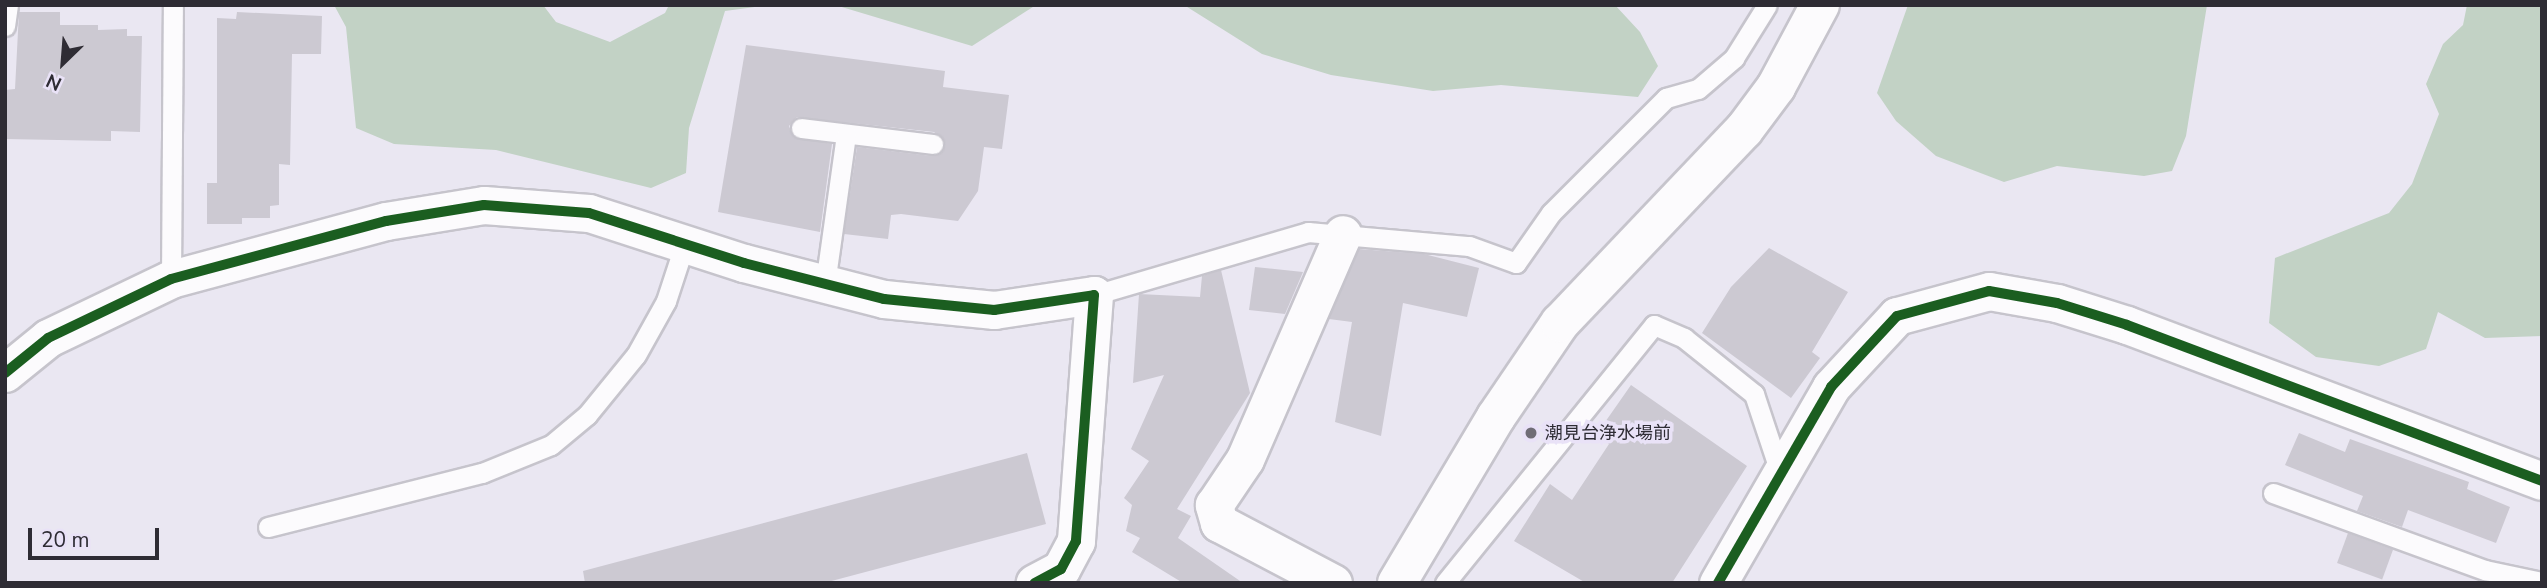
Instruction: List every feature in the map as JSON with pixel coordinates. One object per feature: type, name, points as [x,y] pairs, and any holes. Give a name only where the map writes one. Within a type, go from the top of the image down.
[{"type":"street","points":[[1397,583],[1496,417],[1560,323],[1744,130],[1776,87],[1820,5]]},
{"type":"street","points":[[5,373],[48,338],[171,279],[386,221],[484,205],[589,213],[684,243],[884,299],[994,310],[1094,295],[1076,541],[1060,569],[1035,583]]},
{"type":"street","points":[[1333,583],[1219,523],[1214,505],[1245,459],[1343,234]]},
{"type":"street","points":[[1718,583],[1831,387],[1896,316],[1989,291],[2057,303],[2127,326],[2542,481]]},
{"type":"lane","points":[[5,26],[8,5]]},
{"type":"lane","points":[[171,279],[173,5]]},
{"type":"lane","points":[[1094,295],[1273,240],[1308,232],[1469,246],[1516,262],[1551,213],[1666,98],[1698,89],[1734,58],[1767,5]]},
{"type":"lane","points":[[801,128],[933,144]]},
{"type":"lane","points":[[825,284],[846,134]]},
{"type":"lane","points":[[268,527],[482,472],[551,445],[587,415],[636,355],[666,302],[684,243]]},
{"type":"lane","points":[[1445,583],[1654,325],[1684,338],[1755,394],[1781,476]]},
{"type":"lane","points":[[2273,493],[2485,570],[2542,582]]},
{"type":"green space","points":[[334,5],[543,5],[556,22],[610,42],[665,13],[669,5],[770,5],[725,11],[689,128],[686,173],[651,188],[496,150],[394,144],[356,128],[346,27]]},
{"type":"green space","points":[[835,5],[1036,5],[972,46]]},
{"type":"green space","points":[[1184,5],[1615,5],[1640,32],[1658,66],[1638,97],[1501,85],[1433,91],[1331,75],[1262,54]]},
{"type":"green space","points":[[1908,5],[2207,5],[2186,136],[2172,171],[2144,176],[2057,166],[2004,182],[1936,156],[1896,121],[1877,93]]},
{"type":"green space","points":[[2467,5],[2542,5],[2542,336],[2485,338],[2438,312],[2426,349],[2379,366],[2316,357],[2269,323],[2275,258],[2389,213],[2412,184],[2439,114],[2426,84],[2443,44],[2463,25]]},
{"type":"building","points":[[19,12],[60,12],[60,25],[98,25],[98,30],[127,29],[127,36],[142,36],[140,132],[111,131],[111,141],[5,139],[5,90],[15,89]]},
{"type":"building","points":[[237,12],[322,16],[321,54],[292,54],[290,165],[279,164],[279,205],[270,206],[270,218],[242,218],[242,224],[207,224],[207,183],[217,183],[217,18],[236,19]]},
{"type":"building","points":[[746,45],[945,71],[943,87],[1009,95],[1002,149],[984,147],[978,191],[958,221],[891,215],[888,239],[844,234],[857,147],[932,156],[942,152],[944,140],[934,132],[797,117],[789,126],[793,137],[832,144],[820,232],[718,212]]},
{"type":"building","points":[[1769,248],[1848,292],[1812,352],[1820,358],[1791,398],[1702,333],[1731,287]]},
{"type":"building","points":[[1359,249],[1424,254],[1479,268],[1467,317],[1403,303],[1381,436],[1335,422],[1352,322],[1329,319]]},
{"type":"building","points":[[1255,267],[1303,272],[1285,314],[1249,310]]},
{"type":"building","points":[[1221,270],[1250,393],[1177,509],[1191,516],[1178,538],[1243,583],[1183,583],[1132,552],[1140,538],[1126,531],[1132,505],[1124,498],[1149,461],[1131,449],[1164,375],[1133,383],[1139,294],[1200,297],[1202,276]]},
{"type":"building","points":[[1631,385],[1747,466],[1672,583],[1586,583],[1514,541],[1550,484],[1572,500],[1609,444],[1596,435]]},
{"type":"building","points":[[2299,433],[2345,452],[2350,439],[2469,482],[2467,489],[2510,507],[2496,543],[2408,510],[2402,527],[2357,511],[2363,496],[2285,465]]},
{"type":"building","points":[[1027,453],[1046,524],[824,583],[585,583],[583,571]]},
{"type":"building","points":[[2348,533],[2393,549],[2382,579],[2337,563]]},
{"type":"cycle path","points":[[5,373],[48,338],[171,279],[386,221],[484,205],[589,213],[744,263],[884,299],[994,310],[1094,295],[1076,541],[1061,569],[1035,583]]},
{"type":"cycle path","points":[[1718,583],[1831,387],[1897,316],[1989,291],[2057,303],[2127,325],[2542,481]]},
{"type":"place","name":"潮見台浄水場前","points":[[1531,433]]}]
